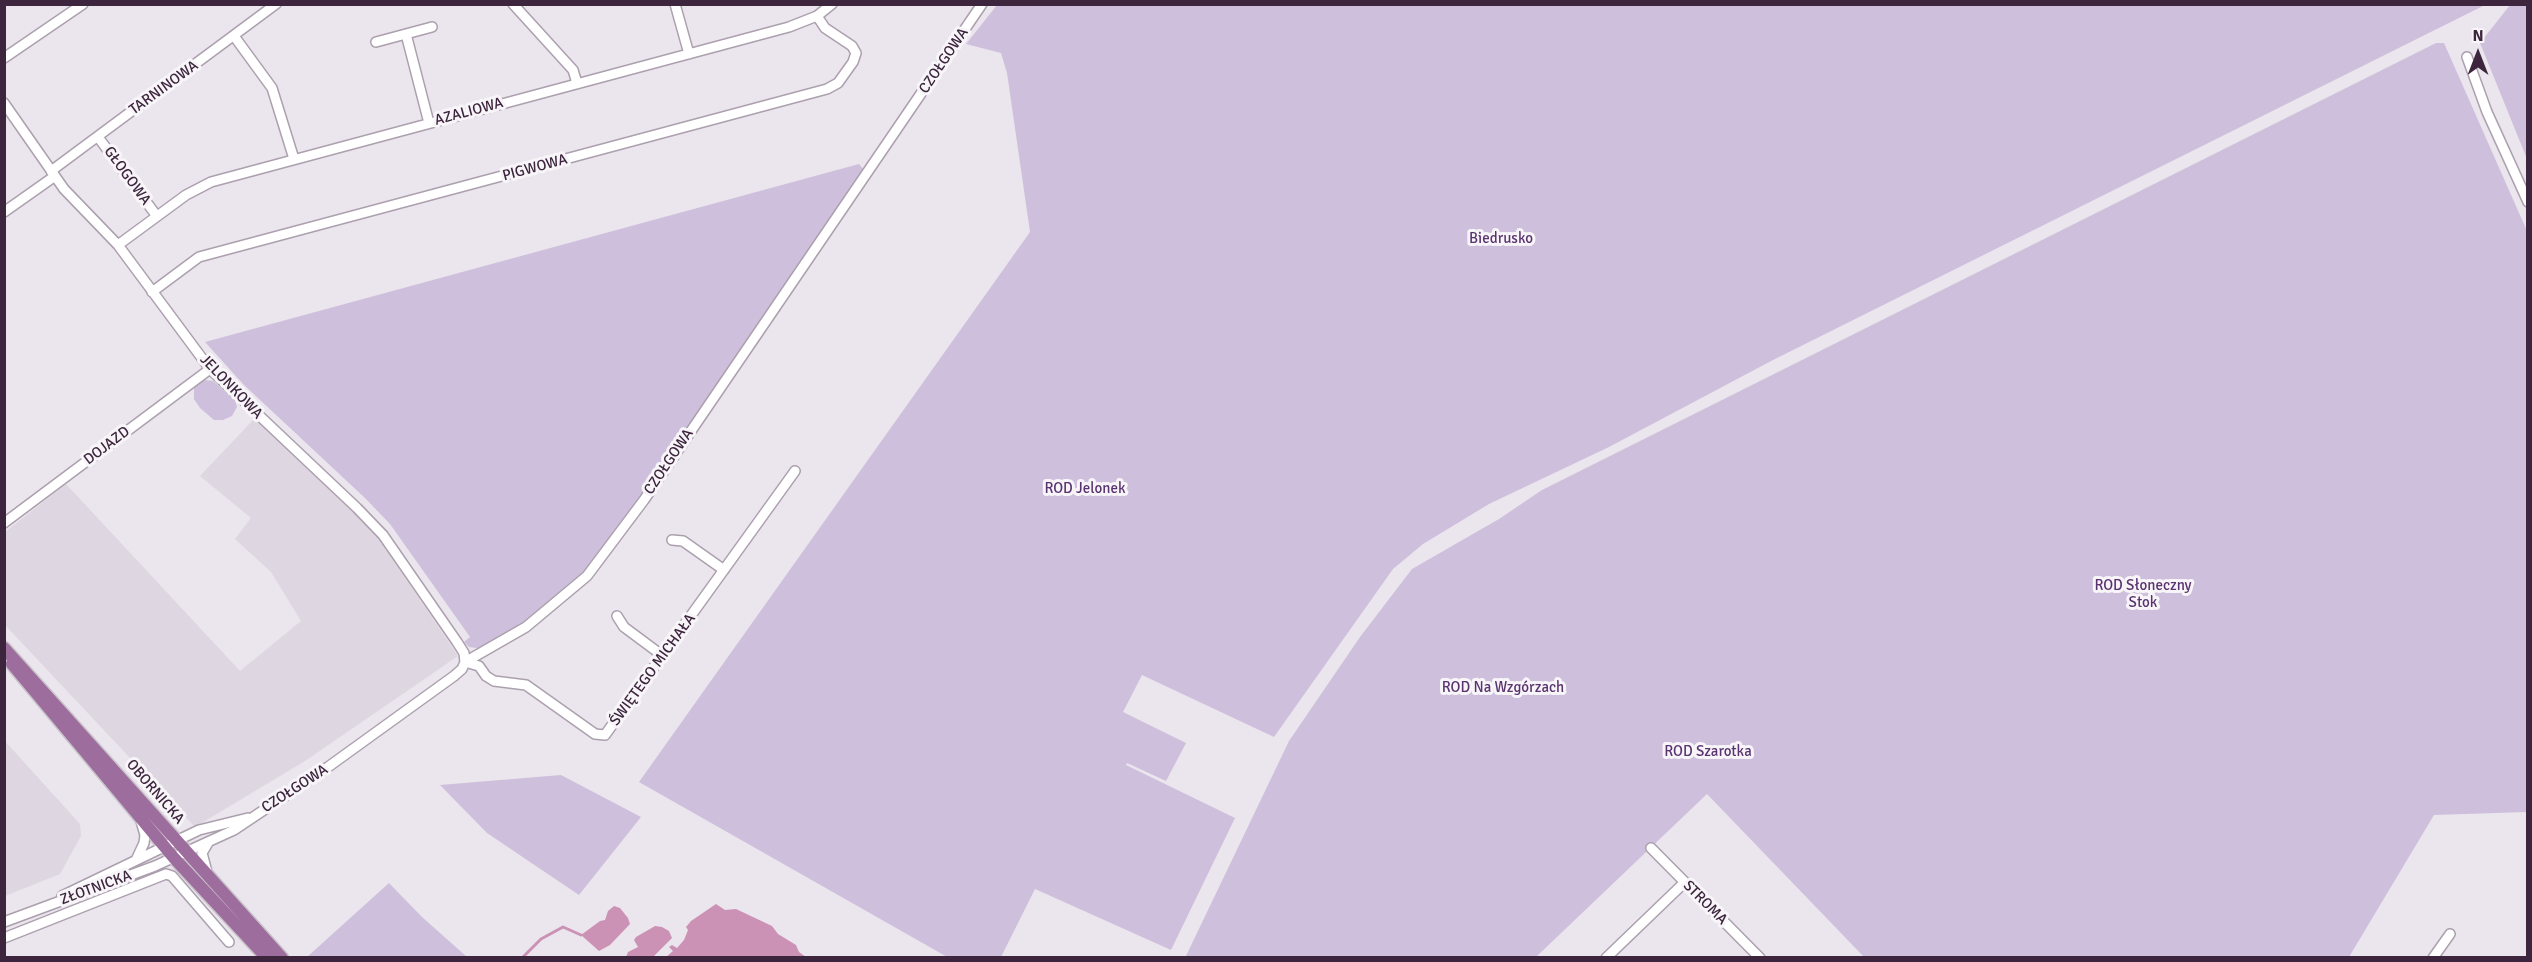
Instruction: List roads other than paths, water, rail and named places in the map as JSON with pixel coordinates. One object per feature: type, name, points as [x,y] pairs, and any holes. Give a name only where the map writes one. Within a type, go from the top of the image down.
[{"type":"main road","name":"OBORNICKA","points":[[4,648],[31,675],[208,877],[282,957]]},
{"type":"main road","name":"OBORNICKA","points":[[4,654],[39,699],[174,858],[267,957]]},
{"type":"street","points":[[4,57],[83,4]]},
{"type":"street","name":"TARNINOWA","points":[[4,212],[98,136],[276,4]]},
{"type":"street","points":[[675,4],[689,54]]},
{"type":"street","name":"AZALIOWA","points":[[118,244],[186,195],[211,182],[789,27],[817,16],[832,4]]},
{"type":"street","name":"CZOŁGOWA","points":[[187,851],[234,830],[328,767],[454,676],[462,669],[465,662],[526,627],[587,576],[644,500],[982,4]]},
{"type":"street","points":[[515,5],[573,70],[577,83]]},
{"type":"street","name":"PIGWOWA","points":[[153,292],[200,257],[827,89],[838,83],[853,62],[856,53],[852,46],[825,28],[817,16]]},
{"type":"street","points":[[376,42],[432,27]]},
{"type":"street","points":[[405,34],[429,123]]},
{"type":"street","points":[[234,36],[272,88],[294,159]]},
{"type":"street","points":[[2467,57],[2487,112],[2528,202]]},
{"type":"street","name":"JELONKOWA","points":[[4,103],[68,194],[118,244],[210,369],[378,530],[458,642],[465,653],[465,662]]},
{"type":"street","name":"GŁOGOWA","points":[[98,136],[156,215]]},
{"type":"street","name":"DOJAZD","points":[[4,523],[210,369]]},
{"type":"street","name":"ŚWIĘTEGO MICHAŁA","points":[[465,662],[479,666],[486,676],[494,681],[526,685],[599,735],[605,735],[795,471]]},
{"type":"street","points":[[672,540],[683,541],[724,570]]},
{"type":"street","points":[[617,616],[624,627],[663,656]]},
{"type":"street","name":"CZOŁGOWA","points":[[27,914],[206,827],[253,816]]},
{"type":"street","points":[[136,860],[145,835],[140,818]]},
{"type":"street","points":[[208,842],[202,853],[208,877]]},
{"type":"street","name":"STROMA","points":[[1651,848],[1760,957]]},
{"type":"street","name":"ZŁOTNICKA","points":[[4,922],[174,858],[187,851]]},
{"type":"street","points":[[4,938],[166,874],[172,876],[229,942]]},
{"type":"street","points":[[1606,957],[1685,882]]},
{"type":"street","points":[[57,903],[63,915]]},
{"type":"street","points":[[2433,957],[2450,934]]},
{"type":"waterway","points":[[522,958],[541,939],[563,927],[581,935]]},
{"type":"park label","name":"Biedrusko","points":[[1501,239]]},
{"type":"park label","name":"ROD Jelonek","points":[[1085,489]]},
{"type":"park label","name":"ROD Słoneczny Stok","points":[[2143,594]]},
{"type":"park label","name":"ROD Na Wzgórzach","points":[[1503,688]]},
{"type":"park label","name":"ROD Szarotka","points":[[1708,752]]}]
